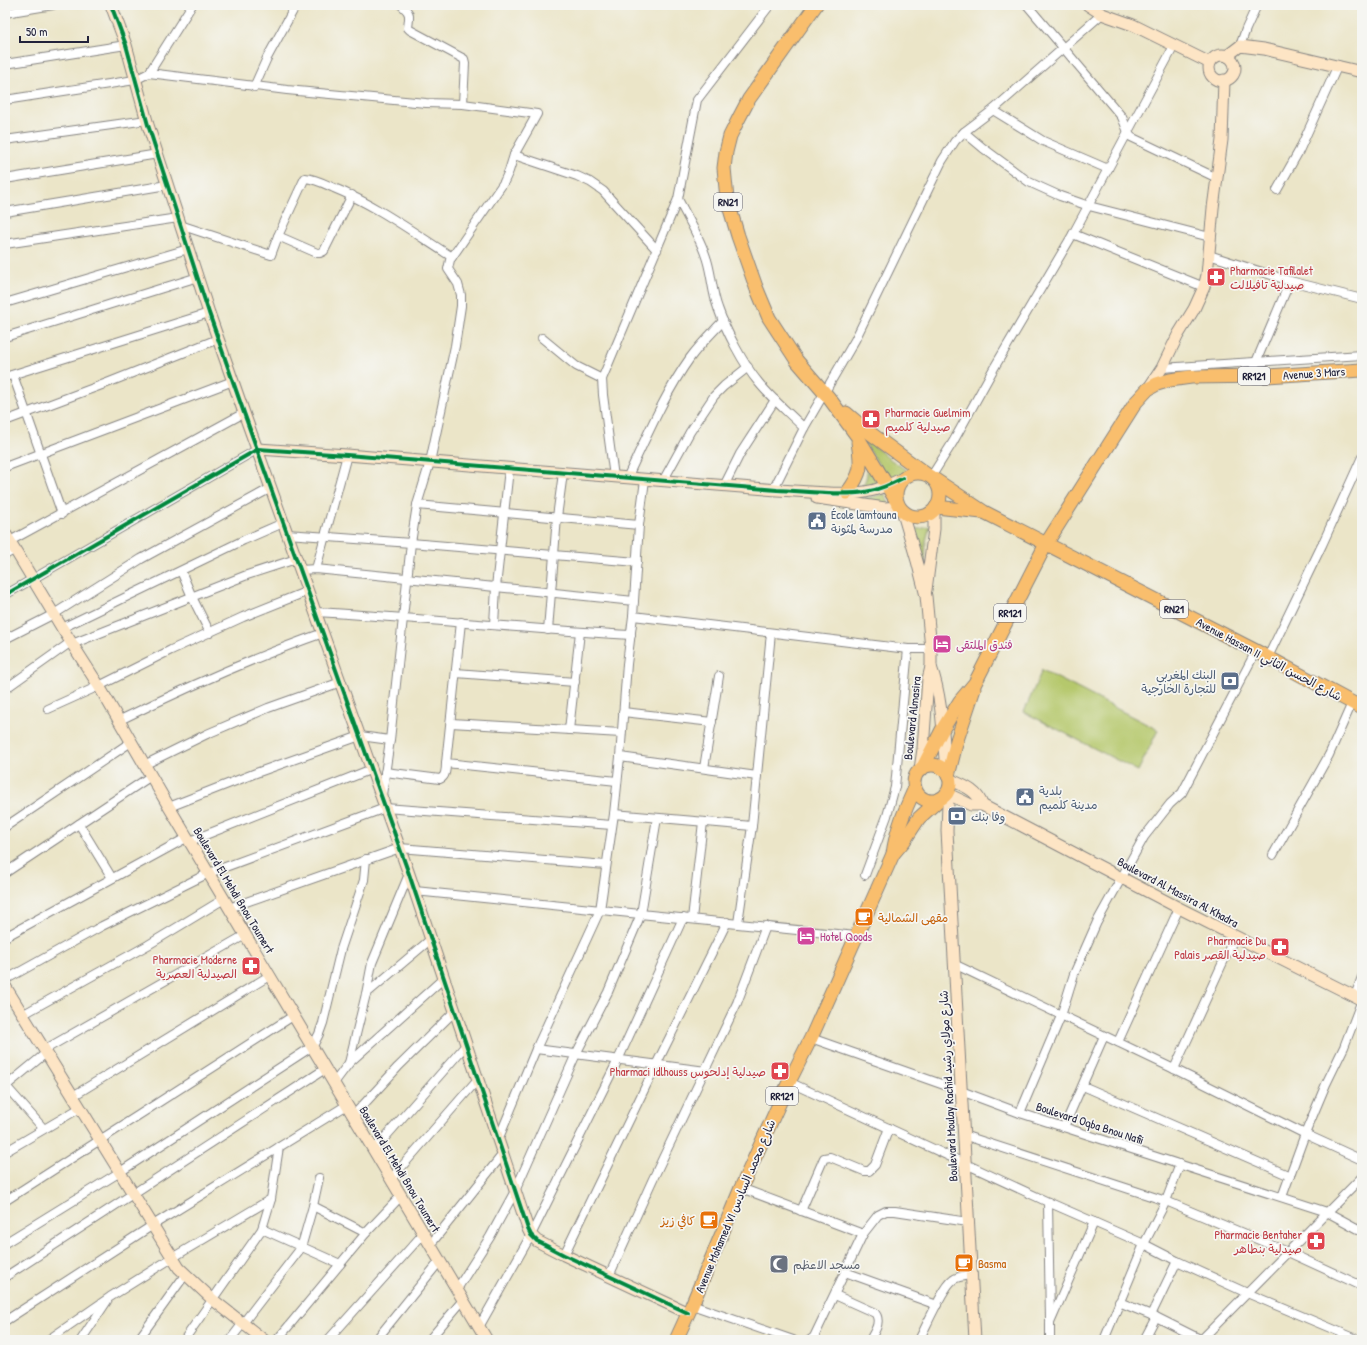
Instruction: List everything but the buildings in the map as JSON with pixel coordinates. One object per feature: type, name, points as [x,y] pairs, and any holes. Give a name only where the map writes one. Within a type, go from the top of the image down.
[{"type":"main road","name":"RN21","points":[[816,5],[746,105],[730,136],[724,168],[727,199],[748,265],[769,318],[797,360],[827,396],[857,436],[899,507],[909,515],[915,517],[927,515],[935,508]]},
{"type":"main road","name":"Avenue 3 Mars","points":[[1148,389],[1170,380],[1191,377],[1253,376],[1362,370]]},
{"type":"main road","name":"RR121","points":[[915,788],[915,779],[960,701],[975,683],[1046,544],[1116,432],[1136,402],[1148,389]]},
{"type":"main road","name":"RN21","points":[[827,396],[866,430],[930,477]]},
{"type":"main road","points":[[846,493],[855,483],[860,472],[857,436]]},
{"type":"main road","points":[[899,507],[896,492],[897,486],[903,478],[914,473],[930,477],[939,488],[939,503],[935,508]]},
{"type":"main road","name":"Avenue Hassan II شارع الحسن الثاني","points":[[930,477],[984,512],[1262,654],[1357,706]]},
{"type":"main road","name":"Avenue Hassan II شارع الحسن الثاني","points":[[935,508],[984,512]]},
{"type":"main road","name":"RR121","points":[[939,799],[949,787],[948,776],[957,740],[975,683]]},
{"type":"main road","points":[[921,770],[928,766],[935,766],[941,768],[948,776]]},
{"type":"main road","points":[[915,788],[920,797],[939,799]]},
{"type":"main road","name":"Avenue Mohamed VI شارع محمد السادس","points":[[676,1340],[741,1188],[789,1082],[811,1038],[893,854],[896,834],[900,822],[915,788]]},
{"type":"main road","name":"Avenue Mohamed VI شارع محمد السادس","points":[[893,854],[904,841],[919,818],[939,799]]},
{"type":"street","points":[[5,13],[54,5]]},
{"type":"street","points":[[111,5],[126,45],[167,185],[209,313],[400,848],[531,1235],[537,1241],[609,1276],[690,1309],[793,1340]]},
{"type":"street","points":[[5,100],[136,80],[149,73],[192,5]]},
{"type":"street","points":[[254,86],[267,58],[296,5]]},
{"type":"street","points":[[401,5],[409,14],[410,17],[408,28],[410,30],[464,59],[466,63],[463,104]]},
{"type":"street","points":[[614,477],[602,380],[678,199],[697,100],[770,5]]},
{"type":"street","points":[[1026,5],[1122,117],[1128,132],[1135,139],[1217,178]]},
{"type":"street","points":[[1088,5],[1102,14],[1133,26],[1210,63]]},
{"type":"street","points":[[1227,56],[1232,62],[1234,69],[1231,76],[1220,81],[1212,76],[1209,68],[1210,63],[1215,57],[1227,56],[1240,46],[1257,5]]},
{"type":"street","points":[[775,490],[804,428],[827,396],[942,161],[955,141],[964,132],[994,110],[1102,14]]},
{"type":"street","points":[[5,64],[126,45]]},
{"type":"street","points":[[930,477],[953,442],[994,368],[1089,206],[1174,46]]},
{"type":"street","points":[[1240,46],[1264,49],[1338,65],[1362,72]]},
{"type":"street","points":[[1277,190],[1299,151],[1338,65]]},
{"type":"street","points":[[149,73],[254,86],[426,103],[463,104],[537,114],[514,156],[504,182],[448,264],[448,269],[458,284],[461,295],[461,306],[455,346],[430,462],[417,506],[411,543],[390,740],[385,772],[383,803]]},
{"type":"street","points":[[1148,389],[1162,368],[1204,287],[1207,275],[1210,237],[1222,140],[1224,80]]},
{"type":"street","points":[[994,110],[1043,141],[1108,168]]},
{"type":"street","points":[[5,140],[147,120]]},
{"type":"street","points":[[964,132],[983,148],[1030,182],[1060,196],[1089,206],[1210,237]]},
{"type":"street","points":[[5,178],[158,154]]},
{"type":"street","points":[[514,156],[577,176],[596,186],[603,191],[657,250]]},
{"type":"street","points":[[5,244],[179,222],[272,255],[278,236],[305,178],[313,179],[352,195],[452,257]]},
{"type":"street","points":[[5,212],[167,185]]},
{"type":"street","points":[[278,236],[316,253],[324,251],[352,195]]},
{"type":"street","points":[[678,199],[707,260],[713,294],[723,321],[748,367],[758,382],[774,400],[804,428]]},
{"type":"street","points":[[1073,234],[1204,287]]},
{"type":"street","points":[[5,303],[188,249]]},
{"type":"street","points":[[1209,255],[1290,281],[1362,298]]},
{"type":"street","points":[[5,337],[198,277]]},
{"type":"street","points":[[1253,376],[1256,362],[1290,281]]},
{"type":"street","points":[[62,514],[26,412],[9,376],[209,313]]},
{"type":"street","points":[[627,478],[651,427],[680,373],[703,341],[723,321]]},
{"type":"street","points":[[542,338],[576,366],[602,380]]},
{"type":"street","points":[[5,421],[218,339]]},
{"type":"street","points":[[1162,368],[1362,356]]},
{"type":"street","points":[[663,481],[690,432],[714,396],[748,367]]},
{"type":"street","points":[[5,467],[233,381]]},
{"type":"street","points":[[724,486],[740,454],[774,400]]},
{"type":"street","points":[[9,545],[244,413]]},
{"type":"street","points":[[5,595],[258,450],[347,455],[775,490],[846,493],[865,492],[886,486],[903,478]]},
{"type":"street","points":[[316,569],[347,455]]},
{"type":"street","points":[[1020,1113],[1060,1016],[1074,974],[1097,922],[1144,837],[1170,804],[1182,793],[1262,654],[1322,545],[1362,457]]},
{"type":"street","points":[[494,625],[496,586],[509,468]]},
{"type":"street","points":[[548,630],[557,517],[563,473]]},
{"type":"street","points":[[498,1140],[536,1049],[600,910],[614,814],[620,757],[630,635],[633,616],[639,525],[645,480]]},
{"type":"street","points":[[5,639],[54,614],[141,559],[271,488]]},
{"type":"street","points":[[775,490],[821,499],[878,507],[899,507],[917,561],[926,596]]},
{"type":"street","points":[[417,506],[504,512],[639,525]]},
{"type":"street","points":[[926,596],[935,508]]},
{"type":"street","points":[[62,628],[244,540],[283,523]]},
{"type":"street","points":[[287,534],[637,562]]},
{"type":"street","name":"Boulevard El Mehdi Bnou Toumert","points":[[9,545],[33,579],[71,643],[99,686],[118,721],[226,904],[313,1046],[325,1069],[402,1196],[439,1262],[457,1289],[486,1340]]},
{"type":"street","points":[[5,689],[71,643],[247,575],[298,564],[316,569],[634,601]]},
{"type":"street","points":[[181,571],[210,633]]},
{"type":"street","points":[[48,709],[243,617],[308,591]]},
{"type":"street","name":"Boulevard Almasira","points":[[921,770],[928,678],[931,667],[931,649],[926,596]]},
{"type":"street","points":[[315,612],[402,617],[548,630],[630,635]]},
{"type":"street","points":[[633,616],[908,649],[931,649]]},
{"type":"street","points":[[385,772],[440,779],[445,774],[461,622]]},
{"type":"street","points":[[118,721],[229,669],[323,632]]},
{"type":"street","points":[[569,730],[580,632]]},
{"type":"street","points":[[738,923],[752,826],[771,633]]},
{"type":"street","points":[[865,875],[888,816],[895,787],[908,649]]},
{"type":"street","name":"Boulevard Almasira","points":[[931,667],[936,680],[948,776]]},
{"type":"street","points":[[456,673],[575,682]]},
{"type":"street","points":[[704,768],[719,676]]},
{"type":"street","points":[[144,764],[207,734],[268,708],[341,682]]},
{"type":"street","points":[[1274,855],[1357,706]]},
{"type":"street","points":[[623,712],[712,722]]},
{"type":"street","points":[[451,723],[621,733]]},
{"type":"street","points":[[169,807],[256,773],[360,736],[390,740]]},
{"type":"street","points":[[6,825],[131,742]]},
{"type":"street","points":[[620,757],[757,776]]},
{"type":"street","points":[[446,763],[617,782]]},
{"type":"street","points":[[5,937],[112,878],[189,839],[372,769]]},
{"type":"street","points":[[5,873],[151,776]]},
{"type":"street","name":"Boulevard Al Massira Al Khadra","points":[[948,776],[980,797],[982,805]]},
{"type":"street","name":"Boulevard Al Massira Al Khadra","points":[[939,799],[982,805],[1179,908],[1360,999]]},
{"type":"street","name":"Boulevard Moulay Rachid شارع مولاي رشيد","points":[[939,799],[948,804],[947,831],[975,1340]]},
{"type":"street","name":"Boulevard Moulay Rachid شارع مولاي رشيد","points":[[939,799],[947,831]]},
{"type":"street","points":[[5,980],[102,926],[209,873],[383,803],[612,825]]},
{"type":"street","points":[[948,813],[954,806],[963,803],[967,804]]},
{"type":"street","points":[[614,814],[752,826]]},
{"type":"street","points":[[457,1289],[490,1237],[515,1191],[576,1054],[608,992],[641,914],[657,818]]},
{"type":"street","points":[[692,919],[703,822]]},
{"type":"street","points":[[79,824],[112,878]]},
{"type":"street","points":[[22,1015],[148,945],[226,904],[400,848],[606,865]]},
{"type":"street","points":[[5,1243],[120,1172],[313,1046],[323,1023],[341,948],[364,880],[366,859]]},
{"type":"street","points":[[349,1063],[375,953],[409,874]]},
{"type":"street","points":[[415,891],[856,936]]},
{"type":"street","points":[[1118,1042],[1179,908]]},
{"type":"street","points":[[479,1327],[531,1235],[618,1060],[683,918]]},
{"type":"street","points":[[564,1255],[656,1064],[727,922]]},
{"type":"street","points":[[609,1276],[652,1181],[706,1071],[737,1003],[766,926]]},
{"type":"street","points":[[44,1128],[7,1090],[45,1051],[245,935]]},
{"type":"street","points":[[1174,1069],[1235,936]]},
{"type":"street","points":[[366,994],[430,939]]},
{"type":"street","points":[[954,964],[1060,1016],[1174,1069],[1305,1134],[1362,1160]]},
{"type":"street","points":[[73,1096],[269,976]]},
{"type":"street","points":[[1282,1197],[1305,1134],[1326,1084],[1344,1047],[1360,999],[1362,977]]},
{"type":"street","points":[[334,1083],[349,1063],[444,978]]},
{"type":"street","points":[[5,986],[172,1258],[185,1275],[212,1299],[264,1340]]},
{"type":"street","points":[[353,1116],[398,1067],[455,1011]]},
{"type":"street","points":[[5,1201],[294,1016]]},
{"type":"street","points":[[1064,1128],[1104,1036]]},
{"type":"street","name":"Boulevard Oqba Bnou Nafii","points":[[811,1038],[1064,1128],[1327,1212],[1362,1231]]},
{"type":"street","points":[[374,1150],[466,1045]]},
{"type":"street","points":[[536,1049],[706,1071]]},
{"type":"street","points":[[5,1277],[325,1069]]},
{"type":"street","points":[[391,1179],[478,1079]]},
{"type":"street","points":[[789,1082],[1048,1202],[1144,1244],[1247,1293],[1359,1340]]},
{"type":"street","points":[[1083,1086],[1290,1176]]},
{"type":"street","points":[[5,1321],[153,1226],[347,1105]]},
{"type":"street","points":[[5,1152],[80,1108]]},
{"type":"street","points":[[801,1211],[824,1158],[830,1157],[864,1171],[869,1171],[874,1165],[889,1128]]},
{"type":"street","points":[[963,1135],[1166,1201],[1288,1252],[1362,1286]]},
{"type":"street","points":[[184,1340],[262,1229],[271,1199],[279,1148]]},
{"type":"street","points":[[430,1245],[503,1154]]},
{"type":"street","points":[[1104,1340],[1144,1244],[1166,1201],[1180,1164]]},
{"type":"street","points":[[1119,1302],[1154,1316],[1201,1340],[1362,1177]]},
{"type":"street","points":[[230,1340],[301,1248],[319,1178]]},
{"type":"street","points":[[741,1188],[863,1234]]},
{"type":"street","points":[[278,1340],[366,1233],[402,1196]]},
{"type":"street","points":[[48,1340],[110,1297],[271,1199]]},
{"type":"street","points":[[1048,1202],[1050,1340]]},
{"type":"street","points":[[313,1206],[366,1233]]},
{"type":"street","points":[[810,1340],[814,1337],[835,1295],[863,1234],[878,1215],[886,1211],[895,1211],[968,1222]]},
{"type":"street","points":[[1050,1323],[1094,1222]]},
{"type":"street","points":[[262,1229],[301,1248],[340,1264]]},
{"type":"street","points":[[328,1340],[423,1234]]},
{"type":"street","points":[[1144,1340],[1178,1261]]},
{"type":"street","points":[[376,1340],[439,1262]]},
{"type":"street","points":[[845,1272],[936,1305]]},
{"type":"street","points":[[919,1340],[936,1305],[949,1284],[953,1280],[971,1274]]},
{"type":"street","points":[[138,1340],[185,1275]]},
{"type":"street","points":[[835,1295],[875,1313],[878,1321],[870,1340]]},
{"type":"street","points":[[81,1340],[110,1297]]},
{"type":"street","points":[[429,1340],[463,1300]]},
{"type":"green space","points":[[857,431],[887,457],[909,472],[890,482]]},
{"type":"green space","points":[[866,461],[879,486],[859,489],[866,480],[867,476]]},
{"type":"green space","points":[[885,494],[890,506],[848,499],[865,498]]},
{"type":"green space","points":[[930,526],[926,541],[924,570],[913,528],[920,529]]},
{"type":"green space","points":[[1042,670],[1158,730],[1138,771],[1024,712]]},
{"type":"cycle path","points":[[111,5],[126,45],[148,125],[209,313],[409,874],[528,1229],[537,1241],[688,1313]]},
{"type":"cycle path","points":[[5,595],[258,449],[821,493],[844,494],[870,491],[903,478]]},
{"type":"place","name":"Pharmacie Tafilalet صيدلية تافيلالت","points":[[1216,277]]},
{"type":"place","name":"Pharmacie Guelmim صيدلية كلميم","points":[[871,419]]},
{"type":"place","name":"École lamtouna مدرسة لمثونة","points":[[817,521]]},
{"type":"place","name":"فندق الملتقى","points":[[942,644]]},
{"type":"place","name":"البنك المغربي للتجارة الخارجية","points":[[1230,681]]},
{"type":"place","name":"بلدية مدينة كلميم","points":[[1025,797]]},
{"type":"place","name":"وفا بنك","points":[[957,816]]},
{"type":"place","name":"مقهى الشمالية","points":[[864,917]]},
{"type":"place","name":"Hotel Qoods","points":[[806,936]]},
{"type":"place","name":"Pharmacie Du Palais صيدلية القصر","points":[[1280,947]]},
{"type":"place","name":"Pharmacie Moderne الصيدلية العصرية","points":[[251,966]]},
{"type":"place","name":"Pharmaci Idlhouss صيدلية إدلحوس","points":[[780,1071]]},
{"type":"place","name":"كافي زيز","points":[[709,1220]]},
{"type":"place","name":"Pharmacie Bentaher صيدلية بنطاهر","points":[[1316,1241]]},
{"type":"place","name":"Basma","points":[[964,1263]]},
{"type":"place","name":"مسجد الاعظم","points":[[779,1264]]}]
